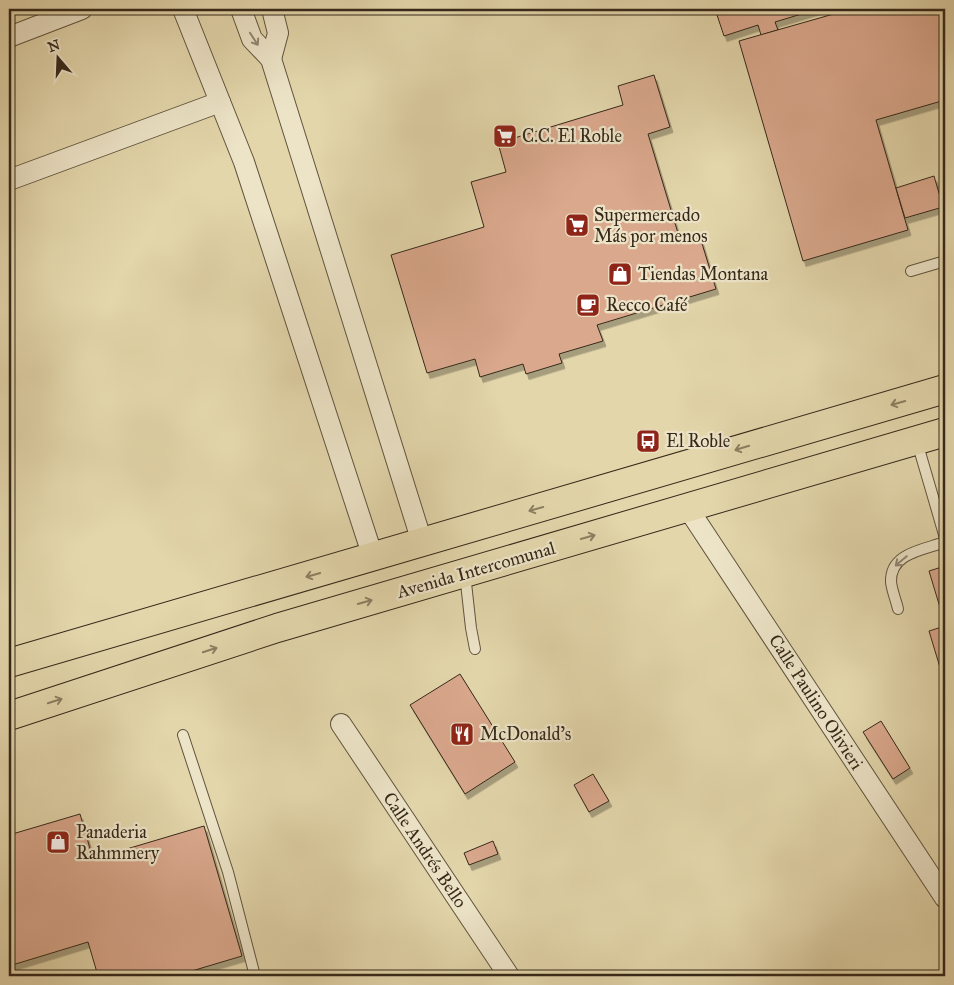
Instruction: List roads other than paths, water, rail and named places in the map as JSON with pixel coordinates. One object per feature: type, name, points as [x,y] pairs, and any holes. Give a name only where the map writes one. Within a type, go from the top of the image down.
[{"type":"main road","points":[[9,663],[945,389]]},
{"type":"main road","name":"Avenida Intercomunal","points":[[9,716],[277,628],[687,507],[945,434]]},
{"type":"street","points":[[9,37],[82,9]]},
{"type":"street","points":[[183,9],[244,162],[374,557]]},
{"type":"street","points":[[241,9],[252,39],[271,59],[422,542]]},
{"type":"street","points":[[271,59],[278,33],[272,9]]},
{"type":"street","points":[[9,180],[220,102]]},
{"type":"street","name":"Calle Paulino Olivieri","points":[[687,507],[945,898]]},
{"type":"street","name":"Calle Andrés Bello","points":[[341,724],[509,976]]},
{"type":"lane","points":[[911,271],[945,261]]},
{"type":"lane","points":[[916,441],[945,538]]},
{"type":"lane","points":[[898,609],[891,584],[892,572],[896,563],[904,556],[945,542]]},
{"type":"lane","points":[[464,573],[475,649]]},
{"type":"lane","points":[[183,736],[228,872],[255,976]]},
{"type":"place","name":"C.C. El Roble","points":[[505,136]]},
{"type":"place","name":"Supermercado Más por menos","points":[[577,225]]},
{"type":"place","name":"Tiendas Montana","points":[[620,274]]},
{"type":"place","name":"Recco Café","points":[[588,305]]},
{"type":"place","name":"El Roble","points":[[648,441]]},
{"type":"place","name":"McDonald's","points":[[462,734]]},
{"type":"place","name":"Panaderia Rahmmery","points":[[58,842]]}]
